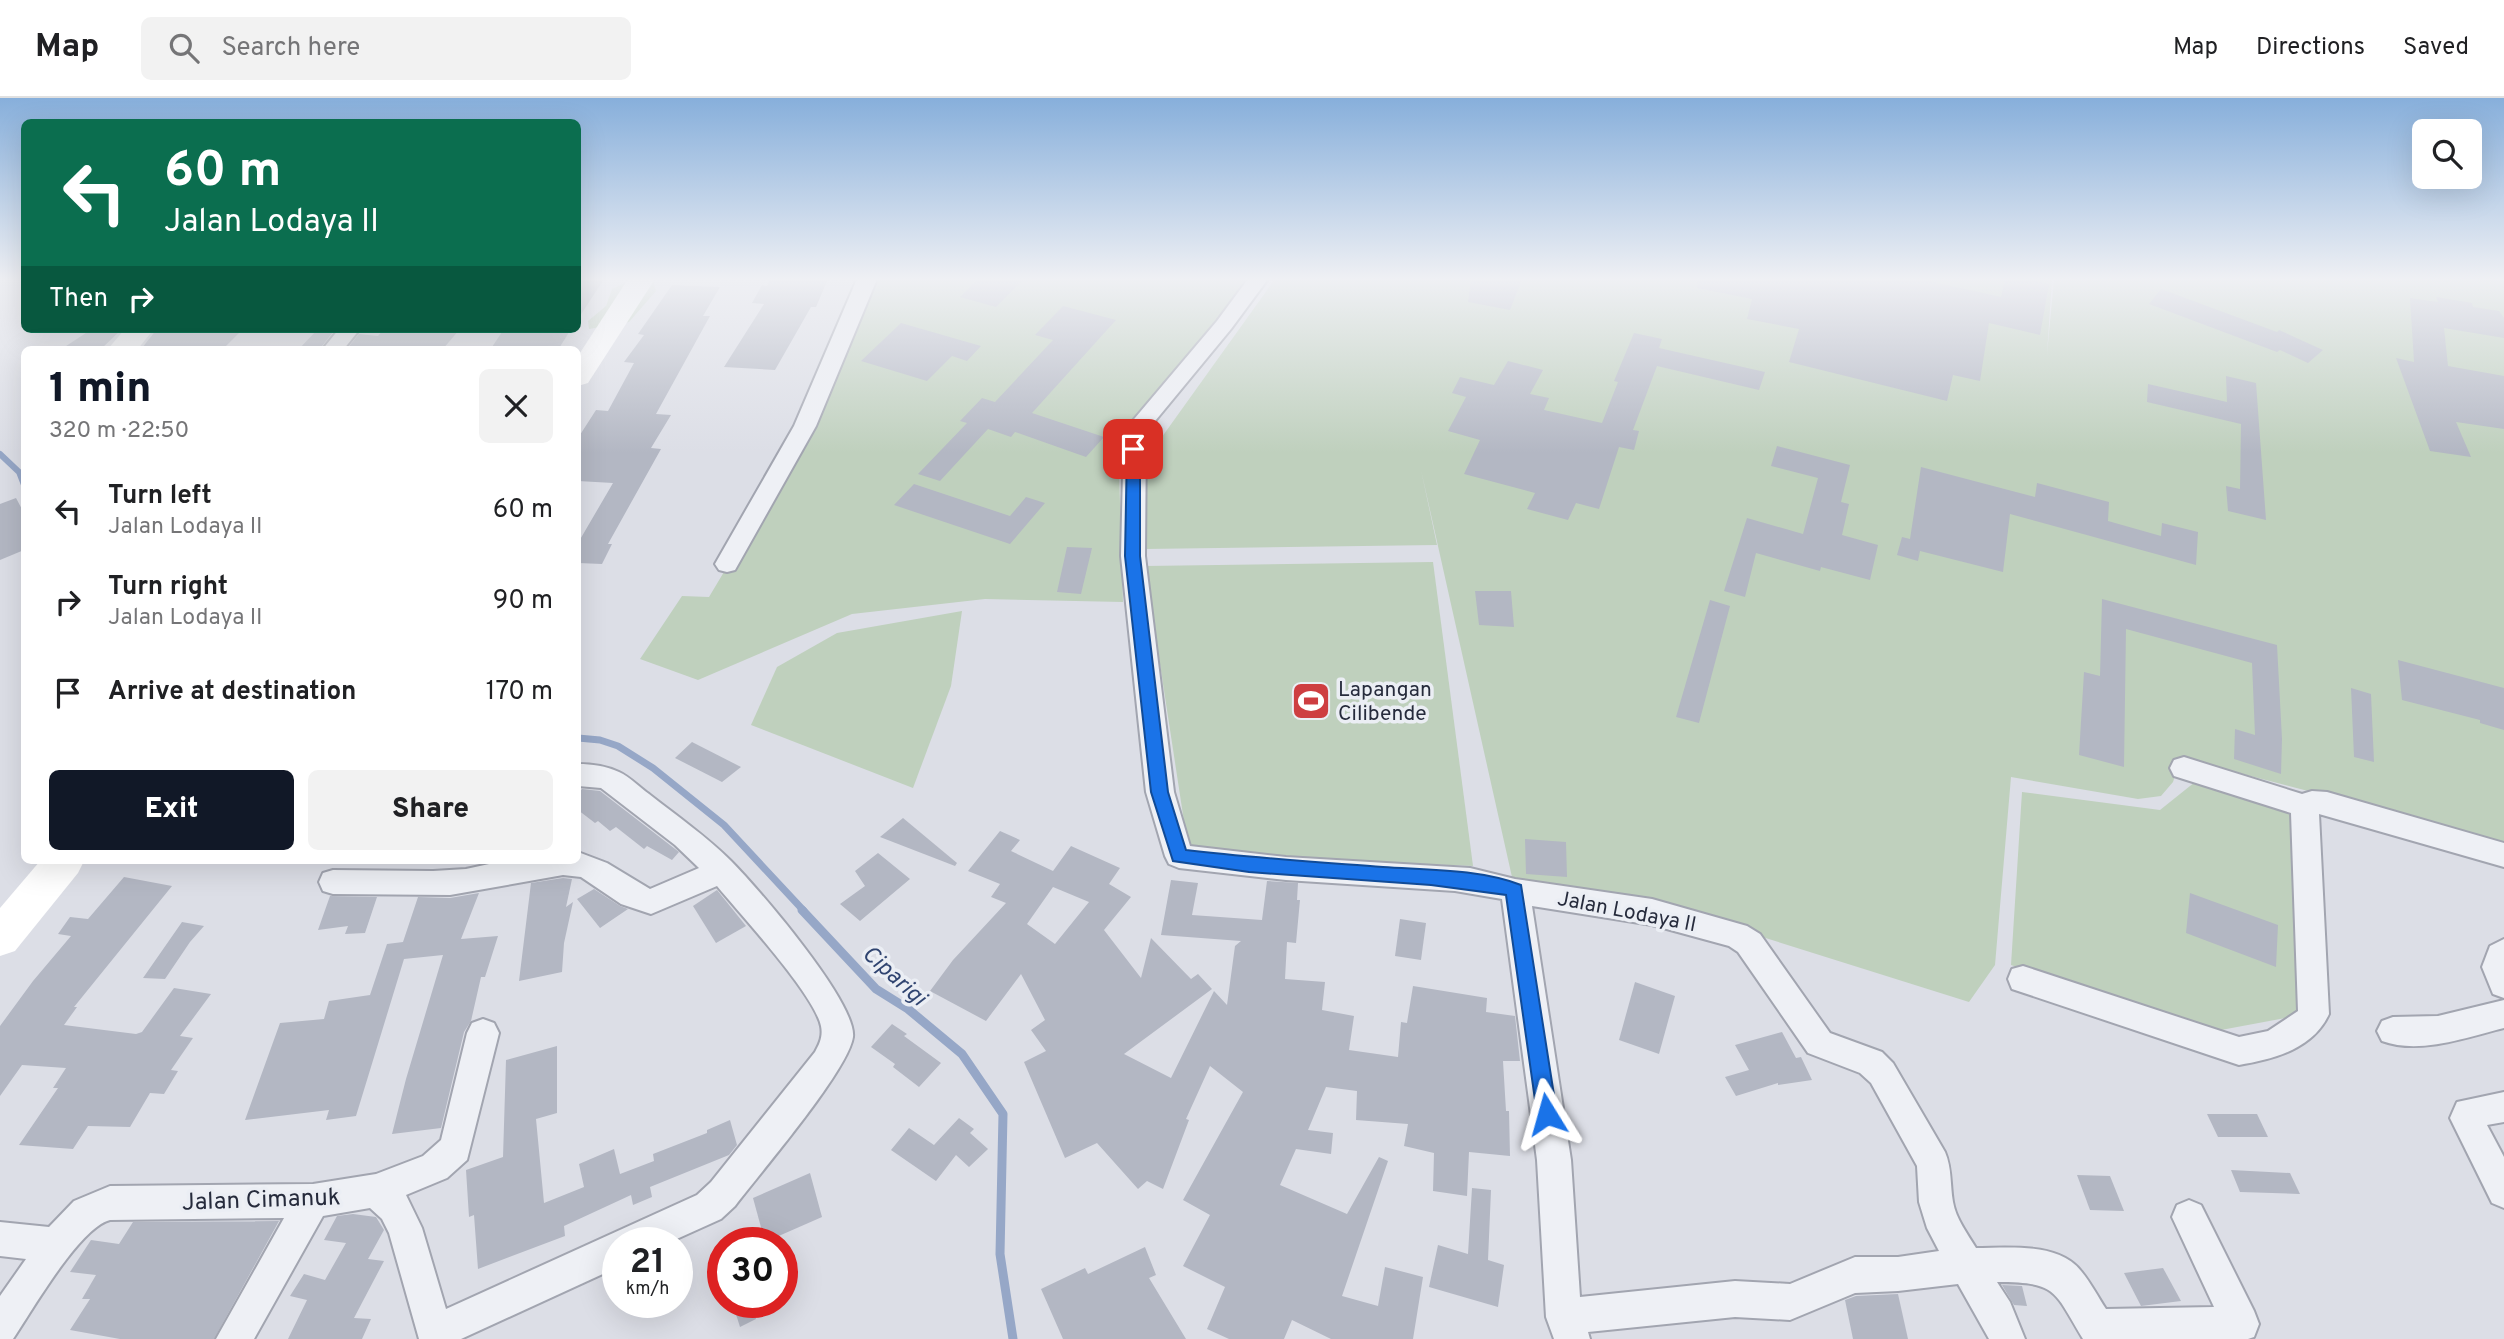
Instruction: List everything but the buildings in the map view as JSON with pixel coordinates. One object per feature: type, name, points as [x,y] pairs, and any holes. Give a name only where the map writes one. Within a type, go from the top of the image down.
[{"type":"street","points":[[581,372],[604,337]]},
{"type":"street","points":[[727,565],[805,426],[843,337]]},
{"type":"street","name":"Jalan Lodaya II","points":[[1214,337],[1135,431],[1133,556],[1160,792],[1179,856],[1249,865],[1431,877],[1503,886],[1514,891],[1652,912],[1737,935],[1749,943],[1819,1043],[1871,1062],[1882,1073],[1934,1163],[1939,1216],[1997,1315],[2007,1339]]},
{"type":"street","points":[[2184,768],[2305,806],[2312,802],[2327,803],[2504,855]]},
{"type":"street","points":[[581,775],[594,775],[610,780],[685,836],[722,870],[824,998],[837,1024],[837,1042],[826,1062],[723,1194],[709,1208],[666,1227]]},
{"type":"street","points":[[2023,979],[2239,1051],[2275,1044],[2311,1020],[2314,1014],[2305,806]]},
{"type":"street","points":[[0,938],[62,864]]},
{"type":"street","points":[[332,882],[464,881],[550,865],[575,864],[598,870],[639,901],[651,902],[722,870]]},
{"type":"street","points":[[1514,891],[1554,1160],[1568,1328],[1735,1299],[1790,1302],[1855,1275],[1898,1274],[1967,1265],[2016,1265],[2053,1270],[2068,1282],[2101,1333],[2241,1324],[2189,1217]]},
{"type":"street","points":[[2504,952],[2498,957],[2496,966],[2504,984]]},
{"type":"street","points":[[2393,1031],[2438,1030],[2504,1014]]},
{"type":"street","points":[[483,1033],[455,1149],[435,1167],[376,1191],[394,1207],[405,1228],[437,1336],[602,1257]]},
{"type":"street","points":[[2504,1107],[2468,1113],[2466,1118],[2504,1191]]},
{"type":"street","name":"Jalan Cimanuk","points":[[0,1327],[57,1245],[83,1213],[99,1205],[313,1201],[376,1191]]},
{"type":"street","points":[[234,1339],[313,1201]]},
{"type":"street","points":[[0,1239],[57,1245]]},
{"type":"green space","points":[[851,337],[1206,337],[1118,437],[1123,602],[985,599],[852,614],[698,680],[640,659],[682,596],[709,597],[813,423]]},
{"type":"green space","points":[[1234,337],[2048,337],[2047,354],[2049,337],[2504,337],[2504,842],[2181,758],[2173,782],[2161,796],[2138,799],[2011,777],[1995,965],[1969,1002],[1673,909],[1514,886],[1421,470],[1437,545],[1145,549],[1144,462]]},
{"type":"green space","name":"Lapangan Cilibende","points":[[1433,562],[1473,866],[1189,854],[1145,566]]},
{"type":"green space","points":[[962,611],[951,686],[913,788],[751,725],[777,667],[837,633]]},
{"type":"green space","points":[[2195,782],[2297,806],[2312,1013],[2205,1033],[2011,965],[2022,792],[2160,810]]},
{"type":"waterway","name":"Ciparigi","points":[[0,454],[21,477]]},
{"type":"waterway","name":"Ciparigi","points":[[581,738],[600,740],[618,746],[653,768],[724,825],[804,911]]},
{"type":"waterway","name":"Ciparigi","points":[[802,910],[876,989],[908,1009],[962,1054],[1003,1114],[1000,1254],[1013,1339]]},
{"type":"place","name":"Lapangan Cilibende","points":[[1311,701]]},
{"type":"route","points":[[1133,449],[1133,556],[1160,792],[1179,856],[1249,865],[1431,877],[1503,886],[1514,891],[1547,1114]]}]
